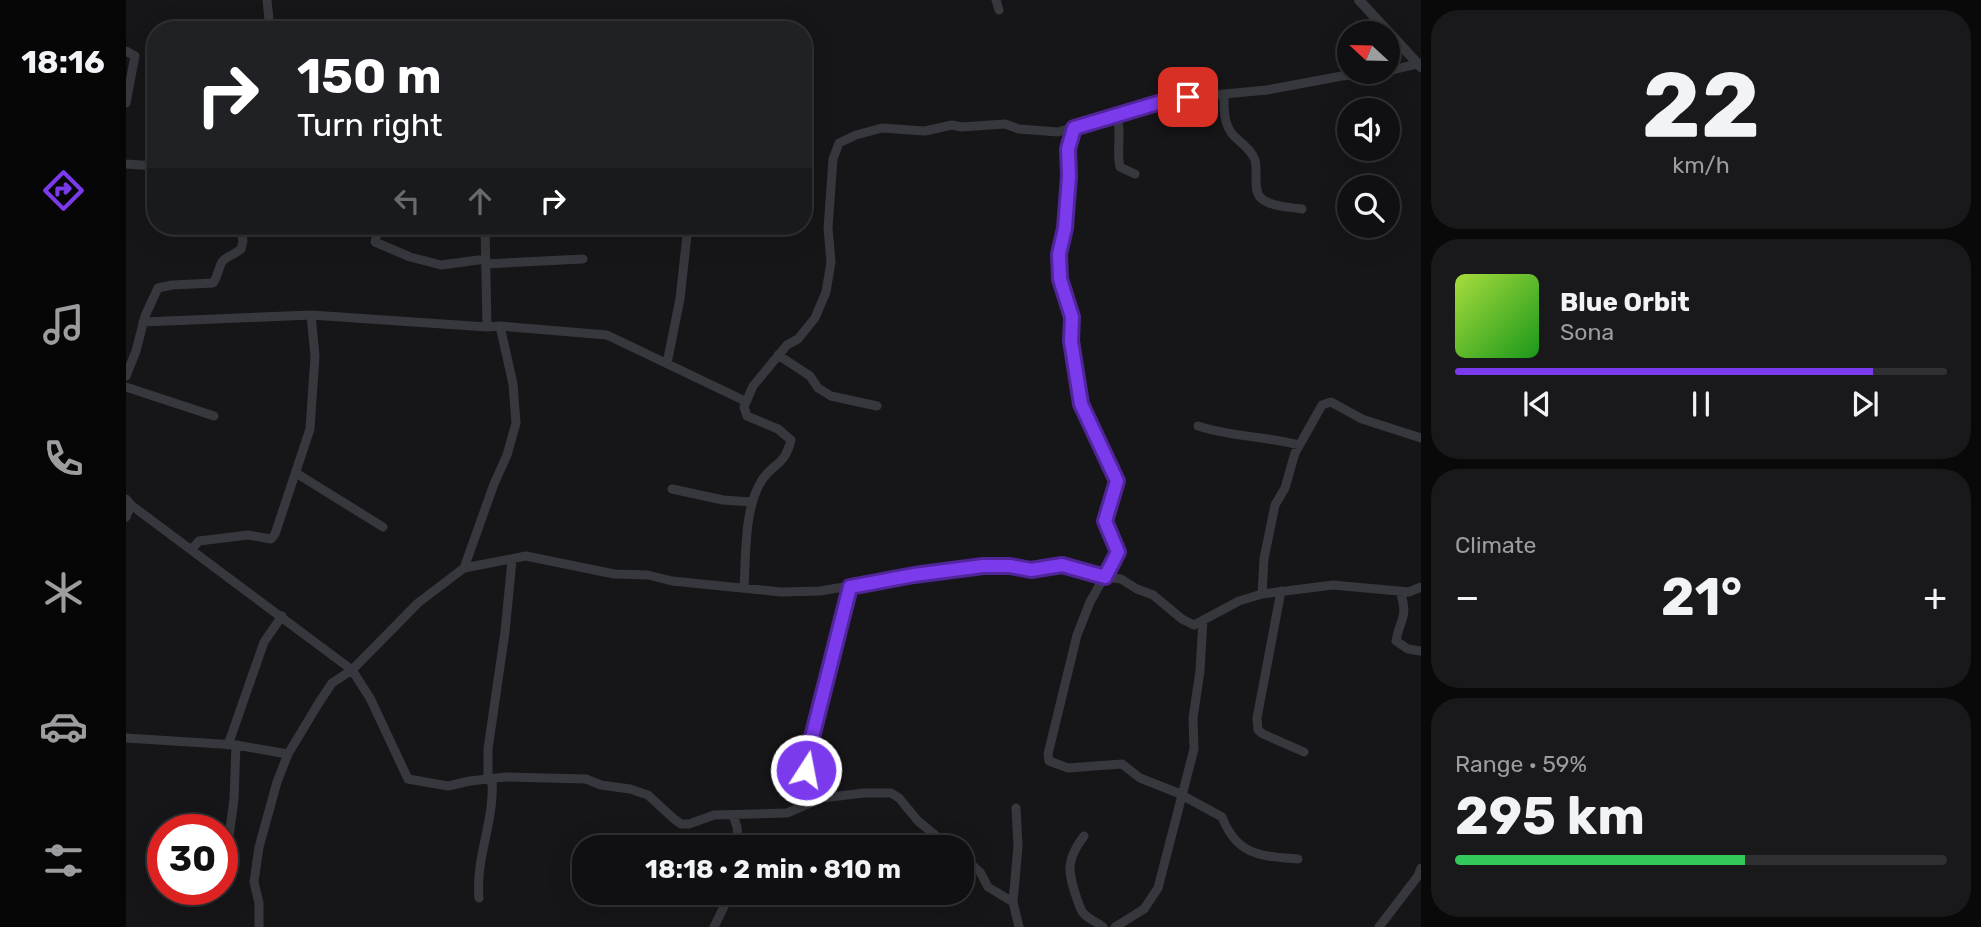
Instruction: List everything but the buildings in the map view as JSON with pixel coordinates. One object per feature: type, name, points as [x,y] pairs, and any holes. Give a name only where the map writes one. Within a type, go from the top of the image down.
[{"type":"street","points":[[267,0],[270,21]]},
{"type":"street","points":[[1359,0],[1420,64]]},
{"type":"street","points":[[126,51],[135,56],[126,103]]},
{"type":"street","points":[[1400,68],[1420,64]]},
{"type":"street","points":[[744,588],[751,502],[763,477],[787,455],[790,440],[778,429],[747,416],[744,412],[745,401],[752,386],[778,355],[787,345],[798,339],[815,318],[827,292],[831,262],[828,228],[833,159],[836,149],[845,139],[882,128],[925,131],[952,125],[961,127],[1005,124],[1044,132],[1074,128],[1171,99],[1267,90],[1337,77]]},
{"type":"street","points":[[1224,94],[1226,122],[1234,136],[1253,156],[1257,168],[1258,195],[1262,200],[1280,206],[1302,209]]},
{"type":"street","points":[[1117,115],[1121,126],[1118,158],[1120,167],[1135,174]]},
{"type":"street","points":[[1074,128],[1068,149],[1069,176],[1065,228],[1059,254],[1060,279],[1072,317],[1071,341],[1081,404],[1117,481],[1105,521],[1118,552],[1090,602],[1077,635],[1049,748],[1049,761],[1068,768],[1122,764],[1140,778],[1182,795],[1222,817],[1229,836],[1257,856],[1298,859]]},
{"type":"street","points":[[126,164],[147,165]]},
{"type":"street","points":[[126,375],[136,352],[143,322],[158,288],[213,283],[219,275],[220,264],[224,259],[241,249],[242,235]]},
{"type":"street","points":[[377,235],[375,243],[410,257],[445,265],[486,261],[583,259]]},
{"type":"street","points":[[485,235],[487,327]]},
{"type":"street","points":[[667,363],[680,299],[687,235]]},
{"type":"street","points":[[143,322],[311,315],[607,335],[745,401]]},
{"type":"street","points":[[191,550],[199,541],[248,535],[274,537],[311,418],[315,356],[311,315]]},
{"type":"street","points":[[464,568],[507,455],[516,423],[513,384],[500,326]]},
{"type":"street","points":[[778,355],[810,376],[818,387],[831,396],[877,407]]},
{"type":"street","points":[[126,387],[214,416]]},
{"type":"street","points":[[1262,594],[1264,559],[1275,505],[1285,488],[1299,445],[1322,405],[1331,402],[1362,419],[1421,438]]},
{"type":"street","points":[[1198,425],[1239,436],[1299,445]]},
{"type":"street","points":[[296,472],[383,527]]},
{"type":"street","points":[[672,489],[723,500],[751,502]]},
{"type":"street","points":[[126,517],[128,502],[352,670],[381,720],[408,779],[448,786],[470,780],[505,777],[586,779],[648,795],[681,824],[689,824],[714,815],[787,813],[822,798],[871,792],[895,794],[918,821],[935,835]]},
{"type":"street","points":[[259,927],[259,903],[254,882],[259,847],[265,818],[288,754],[332,683],[352,670],[418,603],[464,568],[526,556],[614,574],[649,575],[672,581],[781,592],[850,587],[983,566],[1010,566],[1031,570],[1062,565],[1121,579],[1153,595],[1182,619],[1194,625],[1239,601],[1262,594],[1333,584],[1409,592],[1421,587]]},
{"type":"street","points":[[479,898],[478,877],[484,853],[490,780],[488,749],[505,632],[512,560]]},
{"type":"street","points":[[822,798],[808,776],[806,761],[850,587]]},
{"type":"street","points":[[1400,591],[1404,605],[1404,621],[1396,641],[1408,649],[1421,651]]},
{"type":"street","points":[[1281,592],[1257,718],[1258,730],[1304,752]]},
{"type":"street","points":[[232,814],[232,745],[260,651],[282,616]]},
{"type":"street","points":[[1115,927],[1144,909],[1158,888],[1194,749],[1193,718],[1200,671],[1203,620]]},
{"type":"street","points":[[126,738],[232,745],[288,754]]},
{"type":"street","points":[[1016,808],[1018,846],[1013,902],[1019,927]]},
{"type":"street","points":[[733,815],[738,835]]},
{"type":"street","points":[[1084,836],[1068,870],[1079,907],[1084,915],[1103,927]]},
{"type":"street","points":[[974,867],[988,887],[1013,902]]},
{"type":"street","points":[[1379,927],[1418,876],[1421,868]]},
{"type":"street","points":[[714,927],[724,905]]},
{"type":"route","points":[[806,770],[806,761],[850,587],[983,566],[1010,566],[1031,570],[1062,565],[1105,577],[1118,552],[1105,521],[1117,481],[1081,404],[1071,341],[1072,317],[1060,279],[1059,254],[1065,228],[1069,176],[1068,149],[1074,128],[1171,99],[1188,97]]}]
